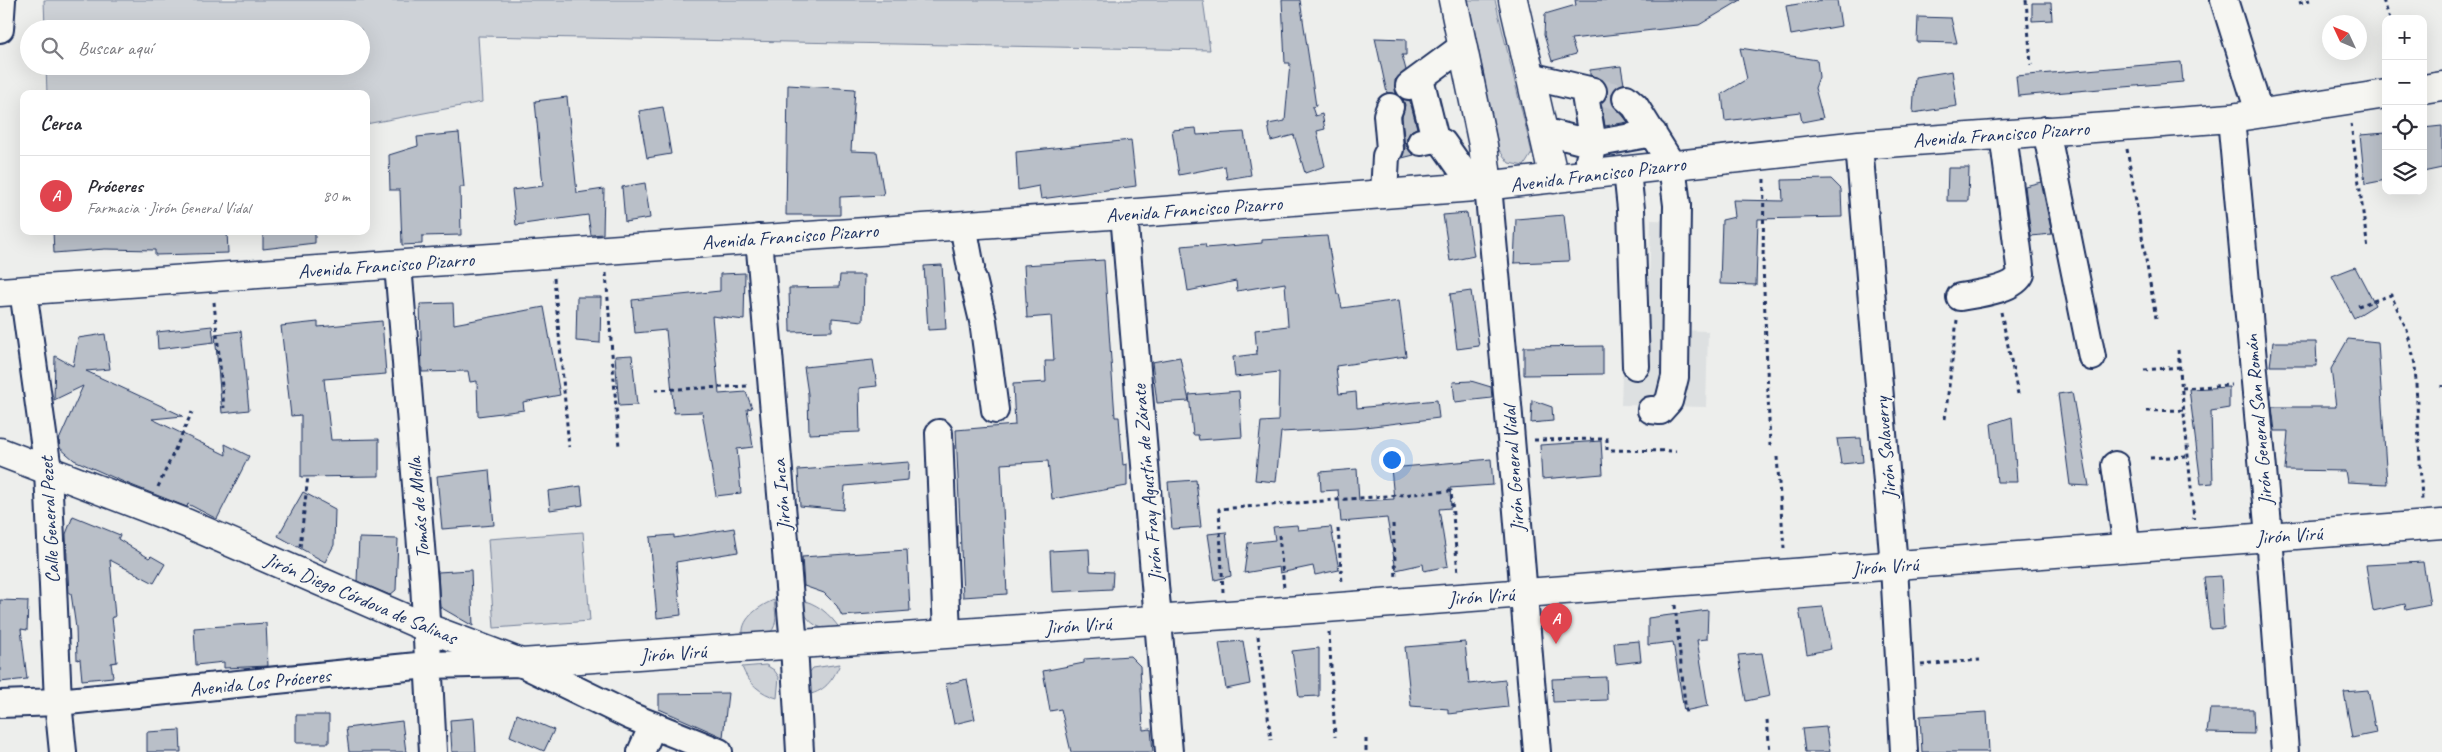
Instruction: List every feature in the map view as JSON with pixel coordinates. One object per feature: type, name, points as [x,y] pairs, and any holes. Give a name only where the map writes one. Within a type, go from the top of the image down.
[{"type":"main road","points":[[1453,0],[1483,145],[1481,187]]},
{"type":"main road","points":[[1513,0],[1554,179]]},
{"type":"main road","points":[[2427,88],[2442,86]]},
{"type":"main road","name":"Avenida Francisco Pizarro","points":[[11,291],[1124,214],[1481,187],[1859,145],[2232,118],[2259,112],[2382,95]]},
{"type":"main road","name":"Jirón Diego Córdova de Salinas","points":[[0,452],[148,508],[425,627],[520,663]]},
{"type":"main road","name":"Jirón Virú","points":[[520,663],[1286,611],[2433,525]]},
{"type":"street","points":[[0,28],[2,0]]},
{"type":"street","points":[[2224,0],[2259,112]]},
{"type":"street","points":[[1411,145],[1415,82],[1462,47]]},
{"type":"street","points":[[1530,76],[1588,90],[1593,144],[1586,176]]},
{"type":"street","points":[[1626,98],[1635,106],[1672,165],[1677,205],[1675,376],[1669,402],[1660,411],[1651,410]]},
{"type":"street","points":[[1390,107],[1387,115],[1411,145]]},
{"type":"street","name":"Jirón General San Román","points":[[2232,118],[2269,536],[2285,752]]},
{"type":"street","points":[[2046,130],[2092,357]]},
{"type":"street","points":[[1543,131],[1593,144],[1653,133]]},
{"type":"street","points":[[1960,297],[1997,290],[2019,279],[2021,274],[2004,134]]},
{"type":"street","points":[[1384,194],[1386,156],[1411,145],[1443,143],[1481,187]]},
{"type":"street","name":"Jirón Salaverry","points":[[1859,145],[1894,566],[1904,752]]},
{"type":"street","points":[[1627,171],[1631,209],[1636,366]]},
{"type":"street","name":"Jirón General Vidal","points":[[1481,187],[1511,440],[1537,752]]},
{"type":"street","name":"Jirón Fray Agustín de Zárate","points":[[1124,214],[1169,752]]},
{"type":"street","points":[[963,225],[983,321],[995,410]]},
{"type":"street","name":"Jirón Inca","points":[[758,238],[794,645],[800,752]]},
{"type":"street","name":"Tomás de Molla","points":[[398,265],[424,583],[433,752]]},
{"type":"street","name":"Calle General Pezet","points":[[11,291],[48,470],[58,702],[63,752]]},
{"type":"street","points":[[939,433],[947,634]]},
{"type":"street","points":[[2115,465],[2127,548]]},
{"type":"street","name":"Avenida Los Próceres","points":[[0,704],[58,702],[427,665],[520,663]]},
{"type":"street","name":"Jirón Diego Córdova de Salinas","points":[[520,663],[653,725],[719,752]]},
{"type":"street","points":[[641,752],[653,725]]},
{"type":"path","points":[[2026,0],[2031,65]]},
{"type":"path","points":[[2298,3],[2310,0]]},
{"type":"path","points":[[2383,0],[2389,15]]},
{"type":"path","points":[[2351,99],[2348,108],[2368,250]]},
{"type":"path","points":[[2123,125],[2156,318]]},
{"type":"path","points":[[1765,155],[1762,263],[1770,446]]},
{"type":"path","points":[[604,249],[619,447]]},
{"type":"path","points":[[552,254],[569,447]]},
{"type":"path","points":[[212,278],[224,408]]},
{"type":"path","points":[[1997,290],[2018,394]]},
{"type":"path","points":[[2358,306],[2391,295],[2407,330],[2415,364],[2433,525]]},
{"type":"path","points":[[1944,419],[1960,297]]},
{"type":"path","points":[[2178,350],[2196,542]]},
{"type":"path","points":[[2144,370],[2180,367]]},
{"type":"path","points":[[2182,388],[2255,384]]},
{"type":"path","points":[[654,390],[771,385]]},
{"type":"path","points":[[2147,411],[2184,410]]},
{"type":"path","points":[[148,508],[192,412]]},
{"type":"path","points":[[1511,440],[1607,439],[1607,450],[1676,450]]},
{"type":"path","points":[[2150,458],[2188,456]]},
{"type":"path","points":[[1777,457],[1786,574]]},
{"type":"path","points":[[294,570],[300,545],[308,476]]},
{"type":"path","points":[[1224,615],[1219,508],[1451,491],[1461,597]]},
{"type":"path","points":[[1393,524],[1397,602]]},
{"type":"path","points":[[1335,737],[1338,529]]},
{"type":"path","points":[[1279,535],[1286,611]]},
{"type":"path","points":[[1673,582],[1686,714]]},
{"type":"path","points":[[1256,613],[1271,740]]},
{"type":"path","points":[[1900,666],[1980,660]]},
{"type":"path","points":[[1767,720],[1770,752]]},
{"type":"path","points":[[1366,739],[1366,752]]},
{"type":"shaded area","points":[[44,0],[1203,0],[1210,50],[478,36],[482,102],[370,123],[370,90],[47,90],[46,75],[370,75],[370,20],[45,20]]},
{"type":"shaded area","points":[[1468,0],[1495,0],[1532,153],[1524,166],[1509,163],[1499,150]]},
{"type":"shaded area","points":[[1651,220],[1680,221],[1677,330],[1708,331],[1706,407],[1621,405],[1622,375],[1646,375]]},
{"type":"shaded area","points":[[583,532],[590,621],[494,628],[488,539]]},
{"type":"shaded area","points":[[798,599],[822,609],[840,629],[824,629],[813,623],[804,613]]},
{"type":"shaded area","points":[[774,600],[775,626],[770,633],[743,634],[745,623],[753,613],[763,605]]},
{"type":"shaded area","points":[[840,664],[823,689],[805,695],[806,677],[813,668]]},
{"type":"shaded area","points":[[766,665],[774,670],[779,677],[777,698],[766,694],[756,687],[742,667]]},
{"type":"building","points":[[1282,0],[1300,0],[1316,106],[1312,107],[1315,116],[1322,114],[1325,129],[1317,131],[1325,166],[1305,173],[1294,135],[1271,141],[1268,124],[1285,121],[1290,63],[1285,63]]},
{"type":"building","points":[[1575,0],[1741,0],[1699,25],[1571,39],[1576,54],[1552,61],[1544,35],[1545,14],[1576,5]]},
{"type":"building","points":[[1823,0],[1837,0],[1841,26],[1791,35],[1786,6]]},
{"type":"building","points":[[2032,3],[2051,3],[2052,20],[2032,21]]},
{"type":"building","points":[[1918,17],[1951,18],[1957,43],[1917,42]]},
{"type":"building","points":[[1375,38],[1406,39],[1406,55],[1402,55],[1406,70],[1395,80],[1396,94],[1387,93]]},
{"type":"building","points":[[1740,48],[1817,60],[1819,77],[1815,88],[1823,118],[1802,122],[1800,112],[1725,121],[1722,94],[1747,79]]},
{"type":"building","points":[[2181,62],[2183,82],[2018,96],[2016,76]]},
{"type":"building","points":[[1621,66],[1624,84],[1615,88],[1611,95],[1612,102],[1628,122],[1605,126],[1601,103],[1607,95],[1607,87],[1603,80],[1590,75],[1590,70]]},
{"type":"building","points":[[1952,71],[1957,106],[1913,113],[1915,77]]},
{"type":"building","points":[[788,85],[855,89],[851,151],[877,152],[884,195],[840,197],[840,215],[786,215]]},
{"type":"building","points":[[567,97],[577,193],[604,189],[603,234],[591,235],[588,215],[516,225],[512,190],[543,186],[535,101]]},
{"type":"building","points":[[1403,99],[1410,101],[1417,128],[1411,131],[1407,138],[1406,146],[1414,155],[1402,158],[1405,148],[1402,117],[1405,105]]},
{"type":"building","points":[[663,107],[671,154],[647,158],[639,111]]},
{"type":"building","points":[[2442,126],[2442,168],[2427,171],[2427,150],[2427,128]]},
{"type":"building","points":[[1196,128],[1197,135],[1244,132],[1251,175],[1227,179],[1225,166],[1179,175],[1172,130]]},
{"type":"building","points":[[459,133],[464,187],[460,187],[461,235],[422,236],[422,244],[402,245],[400,190],[390,190],[389,155],[418,146],[417,137]]},
{"type":"building","points":[[2382,133],[2382,181],[2365,184],[2360,135]]},
{"type":"building","points":[[1131,140],[1136,186],[1041,199],[1039,186],[1018,190],[1016,152]]},
{"type":"building","points":[[1948,168],[1969,168],[1968,201],[1947,201]]},
{"type":"building","points":[[1831,179],[1841,189],[1842,217],[1758,219],[1756,285],[1720,284],[1722,220],[1735,217],[1733,200],[1783,201],[1782,180]]},
{"type":"building","points":[[2041,182],[2052,234],[2031,236],[2025,186]]},
{"type":"building","points":[[645,183],[650,218],[625,222],[622,187]]},
{"type":"building","points":[[1467,213],[1474,256],[1450,261],[1443,215]]},
{"type":"building","points":[[1564,215],[1569,261],[1514,263],[1516,219]]},
{"type":"building","points":[[53,235],[227,235],[228,253],[155,255],[155,250],[105,249],[54,253]]},
{"type":"building","points":[[263,235],[315,235],[315,243],[263,249]]},
{"type":"building","points":[[1327,236],[1337,294],[1339,294],[1342,308],[1399,300],[1406,356],[1336,366],[1339,394],[1356,392],[1357,408],[1437,400],[1439,418],[1357,428],[1281,432],[1276,482],[1255,480],[1261,422],[1278,421],[1279,372],[1235,377],[1233,357],[1257,354],[1255,330],[1288,326],[1285,283],[1237,291],[1236,281],[1188,291],[1181,246],[1205,244],[1206,248],[1262,243],[1262,240]]},
{"type":"building","points":[[1104,260],[1115,417],[1119,417],[1123,465],[1127,464],[1127,486],[1052,499],[1048,461],[1001,464],[1007,594],[963,597],[956,430],[1015,425],[1013,384],[1046,382],[1045,361],[1054,361],[1051,316],[1027,318],[1024,265]]},
{"type":"building","points":[[942,265],[946,329],[928,330],[924,266]]},
{"type":"building","points":[[2355,267],[2375,305],[2354,318],[2332,276]]},
{"type":"building","points":[[745,273],[744,320],[712,316],[719,394],[746,392],[752,408],[747,409],[753,447],[737,449],[741,493],[716,496],[702,412],[674,413],[666,330],[635,333],[632,300],[720,291],[720,274]]},
{"type":"building","points":[[840,275],[864,275],[863,321],[832,318],[832,331],[790,332],[789,288],[839,287]]},
{"type":"building","points":[[1471,291],[1479,346],[1457,349],[1450,294]]},
{"type":"building","points":[[577,297],[601,297],[600,343],[576,341]]},
{"type":"building","points":[[453,303],[454,324],[544,307],[560,395],[523,402],[524,410],[478,416],[477,381],[470,382],[468,371],[422,372],[420,304]]},
{"type":"building","points":[[382,321],[386,374],[324,379],[331,440],[379,439],[379,476],[301,477],[301,415],[291,416],[281,326],[318,322],[318,327]]},
{"type":"building","points":[[212,326],[214,342],[158,349],[157,332]]},
{"type":"building","points":[[241,331],[249,410],[222,413],[215,334]]},
{"type":"building","points":[[105,334],[110,369],[86,371],[183,416],[152,419],[226,455],[225,444],[249,456],[217,519],[188,504],[187,507],[74,460],[60,448],[59,440],[83,386],[54,400],[55,356],[73,366],[78,338]]},
{"type":"building","points":[[2348,339],[2378,342],[2387,484],[2347,482],[2345,471],[2285,470],[2288,431],[2275,431],[2272,407],[2336,407],[2331,369]]},
{"type":"building","points":[[2273,342],[2316,342],[2317,366],[2270,366]]},
{"type":"building","points":[[1603,346],[1603,374],[1524,375],[1524,347]]},
{"type":"building","points":[[632,355],[637,405],[619,406],[615,356]]},
{"type":"building","points":[[1180,357],[1189,401],[1157,403],[1152,362]]},
{"type":"building","points":[[873,360],[877,386],[859,388],[860,432],[809,434],[808,394],[804,367]]},
{"type":"building","points":[[1471,381],[1491,387],[1492,398],[1455,402],[1453,382]]},
{"type":"building","points":[[2229,387],[2229,408],[2211,411],[2213,483],[2201,484],[2189,389]]},
{"type":"building","points":[[1239,391],[1242,437],[1199,440],[1198,435],[1193,435],[1189,395]]},
{"type":"building","points":[[2072,392],[2089,486],[2070,485],[2058,394]]},
{"type":"building","points":[[1532,400],[1552,407],[1553,421],[1531,423]]},
{"type":"building","points":[[2012,417],[2017,482],[1997,482],[1991,424]]},
{"type":"building","points":[[1861,438],[1863,462],[1841,464],[1837,439]]},
{"type":"building","points":[[1601,441],[1603,474],[1542,479],[1540,445]]},
{"type":"building","points":[[1491,459],[1493,485],[1450,488],[1451,508],[1439,509],[1448,566],[1424,571],[1423,564],[1396,570],[1387,518],[1341,522],[1338,490],[1321,491],[1320,472],[1357,469],[1359,501],[1394,499],[1391,468]]},
{"type":"building","points":[[909,462],[908,480],[845,486],[843,510],[800,506],[798,470]]},
{"type":"building","points":[[489,470],[494,525],[442,529],[437,476]]},
{"type":"building","points":[[1196,480],[1201,527],[1172,529],[1168,482]]},
{"type":"building","points":[[581,486],[583,505],[550,510],[548,491]]},
{"type":"building","points":[[303,492],[335,509],[334,545],[325,562],[278,536]]},
{"type":"building","points":[[73,516],[120,535],[118,539],[149,558],[151,556],[165,564],[154,583],[110,560],[115,617],[112,617],[117,662],[111,663],[113,677],[82,680],[80,659],[77,660],[76,628],[71,593],[69,593],[66,534]]},
{"type":"building","points":[[1297,525],[1298,530],[1331,527],[1339,570],[1315,575],[1313,566],[1280,573],[1279,567],[1244,573],[1248,543],[1275,540],[1273,527]]},
{"type":"building","points":[[734,528],[738,552],[676,562],[681,615],[657,618],[650,537],[674,535],[674,538]]},
{"type":"building","points":[[1226,532],[1231,576],[1215,580],[1208,534]]},
{"type":"building","points":[[359,538],[398,539],[396,590],[390,595],[357,581]]},
{"type":"building","points":[[1089,549],[1090,571],[1113,572],[1112,589],[1052,592],[1050,551]]},
{"type":"building","points":[[907,550],[910,611],[842,616],[837,606],[824,593],[804,586],[802,557]]},
{"type":"building","points":[[2423,562],[2430,605],[2406,610],[2405,604],[2373,611],[2366,565]]},
{"type":"building","points":[[471,570],[473,626],[440,607],[438,572]]},
{"type":"building","points":[[2221,576],[2224,628],[2210,629],[2204,577]]},
{"type":"building","points":[[0,600],[28,601],[27,630],[21,629],[27,679],[0,682]]},
{"type":"building","points":[[1823,607],[1831,649],[1807,654],[1799,609]]},
{"type":"building","points":[[1708,610],[1707,639],[1697,640],[1708,706],[1684,711],[1673,642],[1648,645],[1648,618]]},
{"type":"building","points":[[266,623],[268,666],[224,668],[224,662],[196,665],[194,628]]},
{"type":"building","points":[[1243,641],[1250,684],[1226,689],[1219,643]]},
{"type":"building","points":[[1639,641],[1641,661],[1616,664],[1614,643]]},
{"type":"building","points":[[1465,642],[1469,684],[1505,680],[1508,707],[1448,714],[1448,709],[1411,706],[1405,647]]},
{"type":"building","points":[[1319,648],[1319,696],[1299,697],[1292,651]]},
{"type":"building","points":[[1762,653],[1770,696],[1746,701],[1738,655]]},
{"type":"building","points":[[1130,656],[1140,666],[1143,730],[1151,729],[1153,752],[1071,752],[1061,709],[1050,711],[1043,671],[1084,663],[1084,659]]},
{"type":"building","points":[[1606,677],[1607,700],[1553,702],[1552,679]]},
{"type":"building","points":[[967,679],[975,719],[954,724],[946,684]]},
{"type":"building","points":[[2368,690],[2376,733],[2352,738],[2344,692]]},
{"type":"building","points":[[728,693],[723,737],[659,709],[659,694]]},
{"type":"building","points":[[2210,709],[2253,709],[2254,734],[2207,733]]},
{"type":"building","points":[[1987,712],[1989,752],[1922,752],[1920,716]]},
{"type":"building","points":[[517,714],[554,730],[544,751],[510,736]]},
{"type":"building","points":[[296,715],[329,715],[329,743],[296,743]]},
{"type":"building","points":[[474,718],[476,752],[452,752],[450,720]]},
{"type":"building","points":[[402,721],[406,752],[349,752],[346,728]]},
{"type":"building","points":[[1826,727],[1830,752],[1805,752],[1802,729]]},
{"type":"building","points":[[180,730],[181,752],[147,752],[147,732]]},
{"type":"tunnel","points":[[1593,91],[1626,98]]},
{"type":"place","name":"Próceres","points":[[1556,644]]}]
